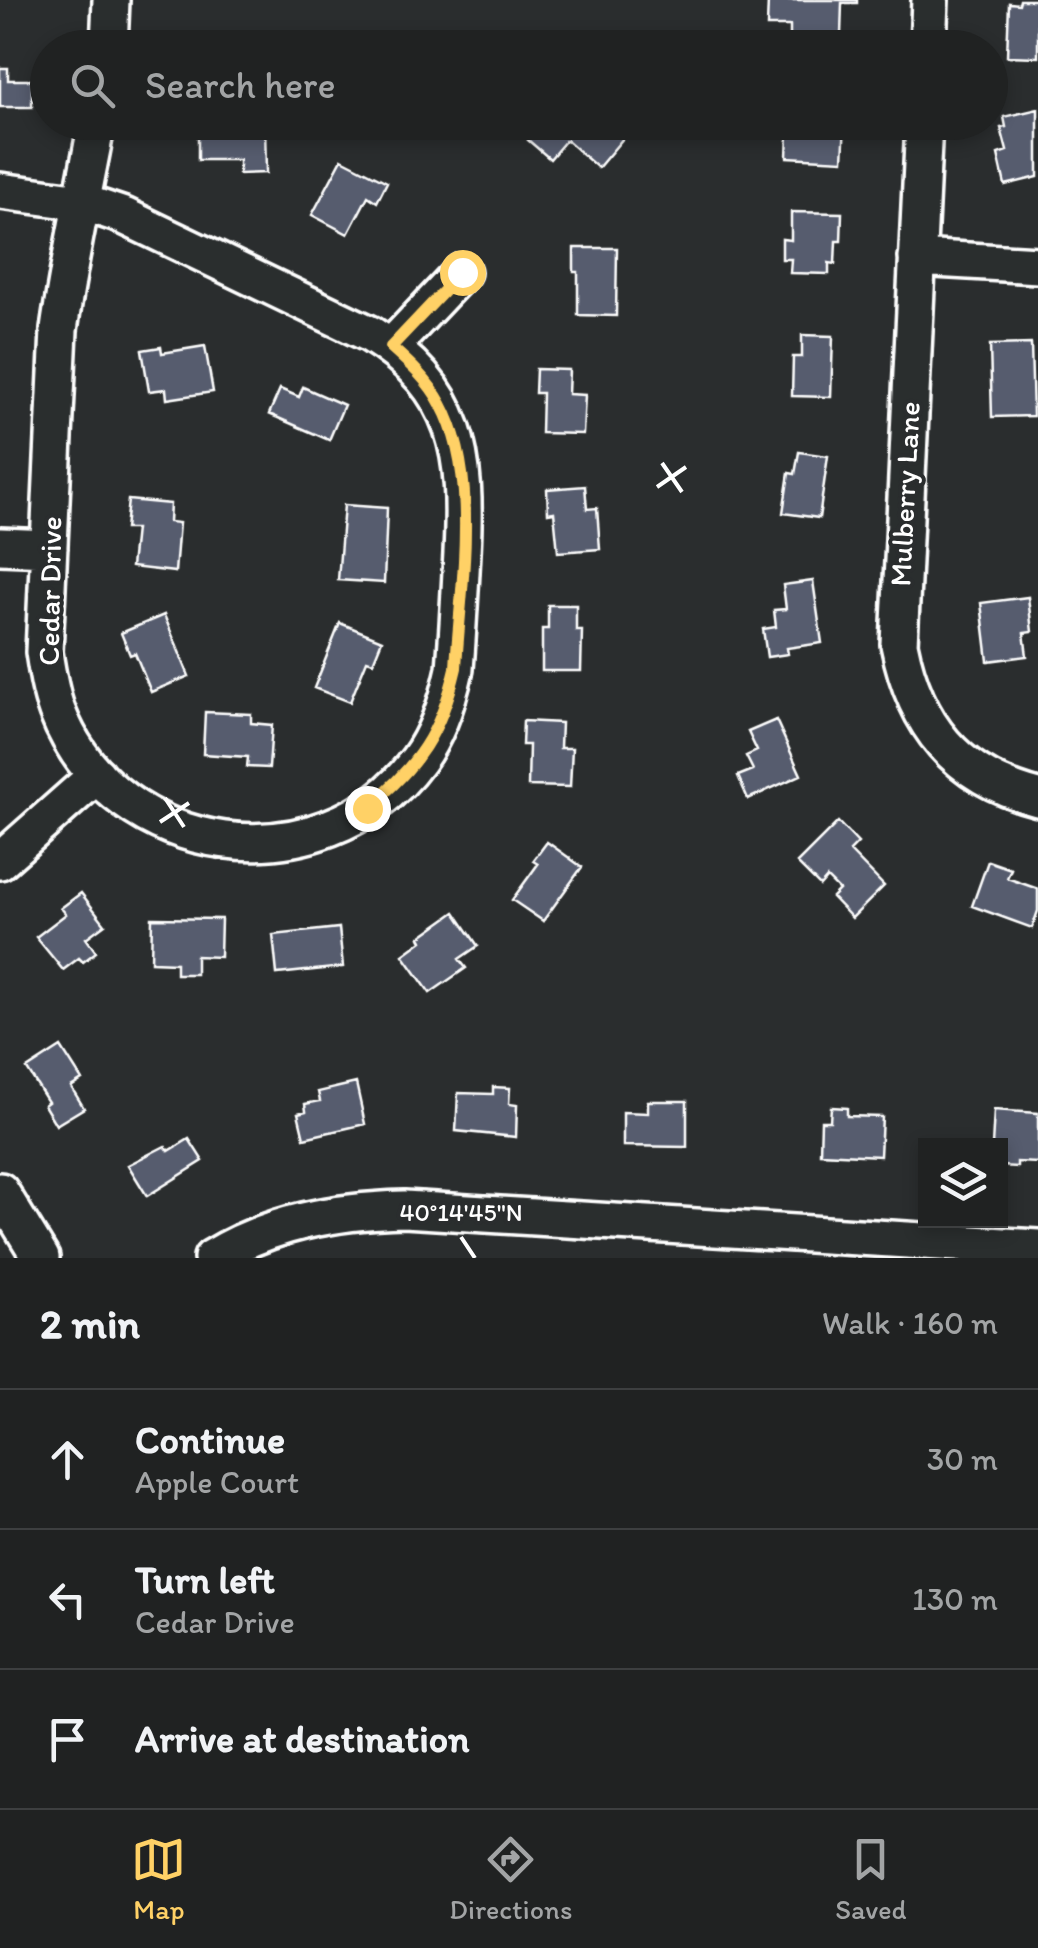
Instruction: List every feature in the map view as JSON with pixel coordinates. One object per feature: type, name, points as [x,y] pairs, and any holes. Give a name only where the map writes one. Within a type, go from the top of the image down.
[{"type":"street","points":[[110,30],[111,0]]},
{"type":"street","points":[[929,30],[930,0]]},
{"type":"street","name":"Cedar Drive","points":[[82,202],[124,216],[391,347],[419,372],[440,402],[462,460],[465,498],[456,668],[434,736],[400,781],[367,808],[316,833],[258,844],[216,841],[174,829],[124,801],[97,775],[76,748],[50,690],[44,652],[60,330],[82,202],[94,140]]},
{"type":"street","name":"Mulberry Lane","points":[[923,140],[898,626],[906,680],[935,734],[960,761],[980,776],[1038,798]]},
{"type":"street","points":[[0,191],[82,202]]},
{"type":"street","points":[[917,258],[1038,265]]},
{"type":"street","points":[[391,347],[462,272]]},
{"type":"street","points":[[0,546],[49,548]]},
{"type":"street","points":[[0,861],[97,775]]},
{"type":"street","points":[[0,1191],[41,1258]]},
{"type":"street","points":[[212,1258],[263,1232],[309,1218],[356,1210],[404,1209],[1038,1248]]},
{"type":"building","points":[[768,0],[857,0],[842,3],[841,30],[767,26]]},
{"type":"building","points":[[1020,0],[1038,0],[1038,57],[1008,56],[1009,3],[1019,4]]},
{"type":"building","points":[[0,68],[8,68],[8,80],[30,80],[30,107],[0,107]]},
{"type":"building","points":[[1038,109],[1038,177],[1005,185],[998,154],[1007,151],[1004,140],[1008,140],[1008,116]]},
{"type":"building","points":[[198,140],[265,140],[266,173],[239,174],[239,160],[198,160]]},
{"type":"building","points":[[528,140],[566,140],[550,159]]},
{"type":"building","points":[[566,140],[621,140],[598,168]]},
{"type":"building","points":[[788,140],[844,140],[843,160],[787,157]]},
{"type":"building","points":[[342,159],[387,182],[377,202],[368,196],[348,234],[312,215]]},
{"type":"building","points":[[791,212],[842,213],[841,241],[836,241],[835,264],[829,263],[829,274],[790,273],[791,259],[782,259],[782,239],[791,240]]},
{"type":"building","points":[[574,248],[617,248],[616,316],[578,315]]},
{"type":"building","points":[[802,335],[833,336],[831,397],[792,396],[793,357],[802,357]]},
{"type":"building","points":[[1031,344],[1033,416],[992,417],[990,345]]},
{"type":"building","points":[[205,346],[213,392],[167,399],[166,389],[149,391],[142,350],[161,347],[162,353]]},
{"type":"building","points":[[536,369],[569,370],[568,394],[585,395],[583,434],[541,433],[542,393],[535,393]]},
{"type":"building","points":[[303,387],[344,405],[329,440],[269,414],[280,389],[299,397]]},
{"type":"building","points":[[799,452],[828,456],[819,518],[783,513],[789,473],[795,474]]},
{"type":"building","points":[[585,486],[587,509],[597,508],[600,549],[558,552],[554,512],[548,513],[547,489]]},
{"type":"building","points":[[128,500],[170,504],[169,522],[179,523],[175,572],[131,567],[135,529],[125,529]]},
{"type":"building","points":[[344,505],[387,508],[384,583],[338,580]]},
{"type":"building","points":[[813,581],[822,643],[787,648],[788,654],[767,657],[763,629],[776,627],[774,610],[786,609],[783,585]]},
{"type":"building","points":[[1028,597],[1032,632],[1024,633],[1027,656],[988,661],[981,603]]},
{"type":"building","points":[[548,605],[576,605],[576,630],[582,630],[581,671],[542,671],[542,629],[548,629]]},
{"type":"building","points":[[164,615],[189,676],[151,692],[135,653],[130,655],[121,633]]},
{"type":"building","points":[[340,623],[382,640],[373,662],[367,660],[350,702],[314,688]]},
{"type":"building","points":[[205,712],[251,714],[251,723],[272,725],[269,768],[247,767],[248,757],[203,754]]},
{"type":"building","points":[[776,720],[801,775],[748,799],[738,776],[753,770],[746,756],[757,751],[748,732]]},
{"type":"building","points":[[523,721],[561,723],[560,748],[572,748],[570,787],[528,786],[529,745],[522,745]]},
{"type":"building","points":[[838,822],[858,843],[850,851],[884,886],[852,918],[832,897],[839,890],[827,878],[820,886],[797,863]]},
{"type":"building","points":[[547,842],[582,867],[543,921],[512,900],[538,864],[533,861]]},
{"type":"building","points":[[988,861],[1011,869],[1007,878],[1038,889],[1038,911],[1032,928],[972,906]]},
{"type":"building","points":[[81,893],[105,924],[86,938],[96,952],[63,970],[36,937],[66,914],[61,908]]},
{"type":"building","points":[[455,912],[478,946],[459,959],[466,968],[430,993],[403,955],[422,941],[420,937]]},
{"type":"building","points":[[152,918],[221,919],[220,957],[196,956],[196,974],[176,974],[176,963],[151,962]]},
{"type":"building","points":[[339,928],[343,967],[277,974],[273,935]]},
{"type":"building","points":[[61,1047],[82,1080],[71,1087],[84,1108],[56,1125],[44,1105],[48,1102],[27,1069]]},
{"type":"building","points":[[356,1083],[365,1124],[304,1138],[298,1113],[306,1111],[305,1104],[320,1101],[318,1092]]},
{"type":"building","points":[[493,1087],[510,1088],[509,1104],[517,1105],[516,1137],[456,1131],[458,1093],[493,1094]]},
{"type":"building","points":[[648,1101],[687,1101],[687,1147],[623,1146],[623,1112],[648,1113]]},
{"type":"building","points":[[831,1107],[847,1108],[847,1116],[882,1117],[880,1156],[820,1153],[821,1121],[830,1121]]},
{"type":"building","points":[[994,1110],[1038,1113],[1038,1163],[1017,1162],[1017,1167],[1008,1166],[1008,1138],[992,1138]]},
{"type":"building","points":[[189,1139],[203,1161],[147,1196],[128,1165],[165,1146],[169,1151]]},
{"type":"route","points":[[367,808],[400,781],[434,736],[456,668],[465,498],[462,460],[440,402],[419,372],[391,347],[462,272]]}]
